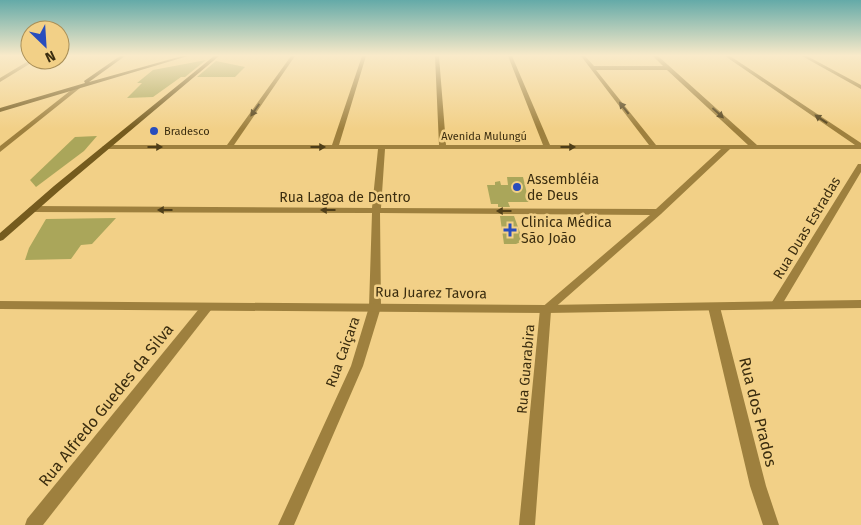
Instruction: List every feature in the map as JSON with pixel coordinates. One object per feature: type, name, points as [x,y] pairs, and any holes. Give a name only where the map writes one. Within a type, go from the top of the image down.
[{"type":"main road","points":[[76,88],[87,80]]},
{"type":"main road","points":[[0,110],[101,80]]},
{"type":"main road","points":[[0,238],[32,209],[187,80]]},
{"type":"street","points":[[229,147],[276,80]]},
{"type":"street","points":[[336,147],[356,80]]},
{"type":"street","points":[[439,80],[443,147]]},
{"type":"street","points":[[520,80],[547,147]]},
{"type":"street","points":[[603,80],[654,147]]},
{"type":"street","points":[[683,80],[756,147]]},
{"type":"street","points":[[763,80],[861,146]]},
{"type":"street","points":[[849,80],[861,87]]},
{"type":"street","points":[[0,150],[76,88]]},
{"type":"street","name":"Avenida Mulungú","points":[[106,147],[861,146]]},
{"type":"street","name":"Rua Caiçara","points":[[286,525],[357,366],[375,307],[376,210],[382,147]]},
{"type":"street","name":"Rua Guarabira","points":[[527,525],[546,309],[658,212],[728,147]]},
{"type":"street","name":"Rua Duas Estradas","points":[[776,305],[861,166]]},
{"type":"street","name":"Rua Lagoa de Dentro","points":[[32,209],[658,212]]},
{"type":"street","name":"Rua Juarez Tavora","points":[[0,305],[546,309],[861,304]]},
{"type":"street","name":"Rua Alfredo Guedes da Silva","points":[[33,525],[207,306]]},
{"type":"street","name":"Rua dos Prados","points":[[714,306],[758,486],[770,525]]},
{"type":"building","points":[[140,80],[176,80],[153,97],[127,98],[142,83],[137,83]]},
{"type":"building","points":[[97,136],[84,151],[36,187],[30,180],[75,137]]},
{"type":"building","points":[[507,177],[523,177],[529,202],[508,202],[510,207],[498,207],[498,204],[491,204],[487,185],[495,185],[495,182],[500,181],[501,185],[508,185]]},
{"type":"building","name":"Clinica Médica São João","points":[[500,216],[514,216],[523,241],[516,244],[504,244]]},
{"type":"building","points":[[116,218],[92,244],[81,245],[71,259],[25,260],[29,248],[46,219]]},
{"type":"place","name":"Bradesco","points":[[154,131]]},
{"type":"place","name":"Assembléia de Deus","points":[[517,187]]},
{"type":"place","name":"Clinica Médica São João","points":[[510,230]]}]
